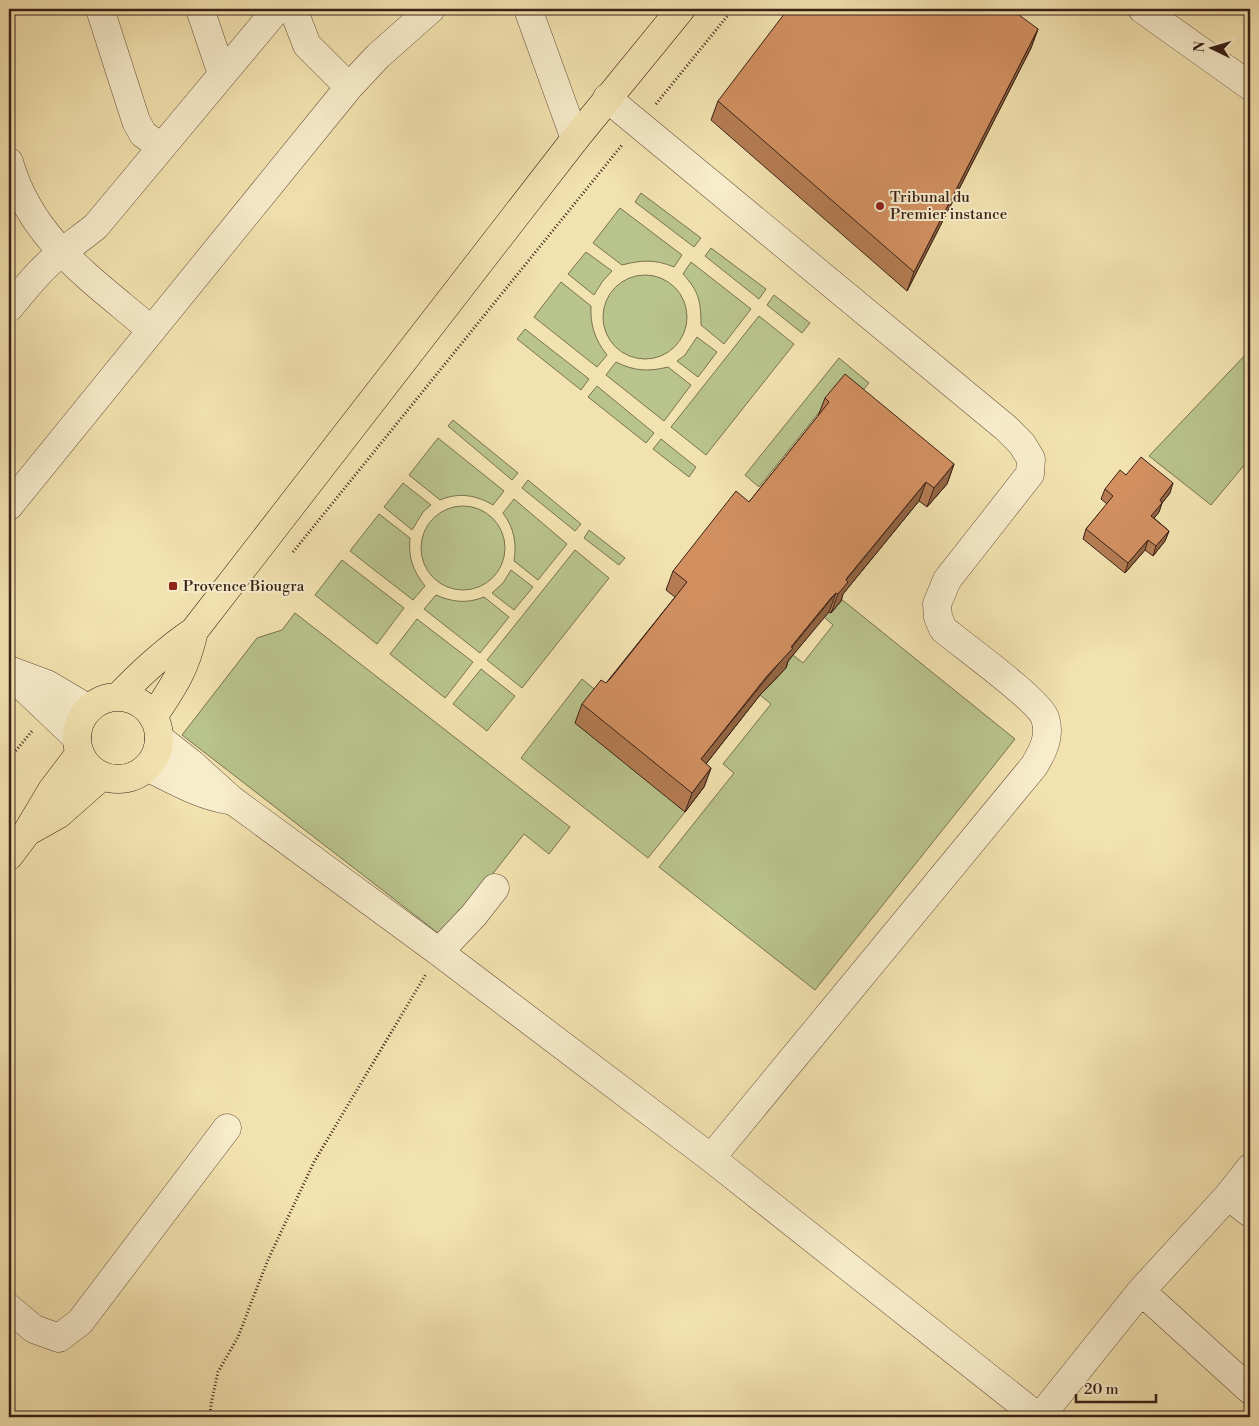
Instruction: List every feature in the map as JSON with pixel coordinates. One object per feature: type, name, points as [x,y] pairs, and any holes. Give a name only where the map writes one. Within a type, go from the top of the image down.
[{"type":"main road","points":[[118,697],[159,657],[194,631],[607,98],[681,9]]},
{"type":"main road","points":[[156,727],[144,706],[132,700],[118,697],[102,700],[89,709],[80,722],[79,746],[89,767],[102,776],[118,779],[133,776],[147,767],[156,754],[156,727],[187,659],[194,631]]},
{"type":"main road","points":[[9,856],[28,832],[79,746]]},
{"type":"main road","points":[[28,832],[59,814],[102,776]]},
{"type":"street","points":[[100,9],[136,121],[143,134],[161,148]]},
{"type":"street","points":[[200,9],[222,74]]},
{"type":"street","points":[[9,308],[40,271],[61,252],[96,226],[277,9]]},
{"type":"street","points":[[293,9],[308,45],[349,87]]},
{"type":"street","points":[[9,506],[349,87],[378,56],[431,9]]},
{"type":"street","points":[[528,9],[575,139]]},
{"type":"street","points":[[1142,9],[1247,78]]},
{"type":"street","points":[[607,98],[1006,428],[1022,444],[1032,459],[1030,474],[946,580],[937,604],[938,617],[943,629],[1031,700],[1045,718],[1047,736],[1044,748],[1034,766],[711,1158]]},
{"type":"street","points":[[9,162],[24,204],[61,252],[151,330]]},
{"type":"street","points":[[9,670],[47,684],[89,709]]},
{"type":"street","points":[[9,670],[79,746]]},
{"type":"street","points":[[156,727],[192,764],[232,800],[439,952],[711,1158],[1039,1417],[1141,1291],[1228,1196],[1250,1168]]},
{"type":"street","points":[[147,767],[186,787],[214,797],[232,800]]},
{"type":"street","points":[[439,952],[474,915],[495,888]]},
{"type":"street","points":[[9,1308],[34,1329],[59,1338],[80,1322],[227,1128]]},
{"type":"street","points":[[1228,1196],[1250,1213]]},
{"type":"street","points":[[1141,1291],[1250,1390]]},
{"type":"path","points":[[292,552],[733,9]]},
{"type":"path","points":[[9,759],[48,711]]},
{"type":"path","points":[[210,1417],[218,1372],[238,1337],[267,1262],[314,1162],[439,952]]},
{"type":"green space","points":[[641,193],[701,238],[694,247],[635,202]]},
{"type":"green space","points":[[620,208],[682,255],[674,267],[648,261],[622,265],[593,243]]},
{"type":"green space","points":[[711,248],[766,289],[759,299],[705,256]]},
{"type":"green space","points":[[586,252],[612,271],[594,295],[568,274]]},
{"type":"green space","points":[[691,262],[751,309],[724,344],[701,325],[698,297],[693,286],[683,274]]},
{"type":"green space","points":[[645,275],[661,278],[675,287],[684,301],[687,317],[684,333],[675,347],[661,356],[645,359],[629,356],[615,347],[606,333],[603,317],[606,301],[615,287],[629,278]]},
{"type":"green space","points":[[561,282],[591,306],[591,320],[594,332],[599,344],[607,355],[597,367],[534,317]]},
{"type":"green space","points":[[774,295],[810,323],[802,333],[767,305]]},
{"type":"green space","points":[[759,316],[794,344],[706,455],[671,427]]},
{"type":"green space","points":[[525,329],[589,379],[581,390],[517,339]]},
{"type":"green space","points":[[697,337],[717,352],[698,377],[677,361],[685,355]]},
{"type":"green space","points":[[1250,350],[1250,458],[1211,505],[1149,456]]},
{"type":"green space","points":[[839,358],[869,383],[857,397],[841,385],[759,487],[745,475]]},
{"type":"green space","points":[[616,362],[641,370],[668,367],[691,385],[664,421],[606,375]]},
{"type":"green space","points":[[597,386],[654,433],[646,443],[588,397]]},
{"type":"green space","points":[[453,420],[518,473],[512,480],[448,426]]},
{"type":"green space","points":[[438,438],[504,491],[493,505],[474,497],[461,495],[440,500],[409,475]]},
{"type":"green space","points":[[661,439],[696,467],[689,477],[653,449]]},
{"type":"green space","points":[[528,480],[581,524],[575,531],[522,488]]},
{"type":"green space","points":[[403,483],[431,505],[423,512],[412,530],[384,507]]},
{"type":"green space","points":[[514,499],[567,544],[538,580],[514,561],[514,536],[510,524],[503,513]]},
{"type":"green space","points":[[463,506],[479,509],[493,518],[502,532],[505,548],[502,564],[493,578],[479,587],[463,590],[447,587],[433,578],[424,564],[421,548],[424,532],[433,518],[447,509]]},
{"type":"green space","points":[[379,514],[410,538],[412,564],[425,586],[413,600],[350,551]]},
{"type":"green space","points":[[589,530],[625,558],[619,565],[584,538]]},
{"type":"green space","points":[[575,550],[609,578],[522,688],[487,660]]},
{"type":"green space","points":[[342,560],[404,608],[377,644],[315,595]]},
{"type":"green space","points":[[511,570],[533,587],[514,610],[492,593],[503,583]]},
{"type":"green space","points":[[436,595],[460,601],[472,601],[484,597],[509,617],[480,653],[424,609]]},
{"type":"green space","points":[[840,598],[1015,739],[815,990],[659,867],[734,773],[723,764],[771,704],[760,695],[776,679],[793,655],[803,663],[833,625],[824,617],[829,612],[831,613],[841,601]]},
{"type":"green space","points":[[295,613],[570,827],[549,854],[524,834],[443,937],[182,735],[257,638],[282,630]]},
{"type":"green space","points":[[417,619],[473,662],[445,698],[390,654]]},
{"type":"green space","points":[[481,669],[515,696],[487,731],[453,704]]},
{"type":"green space","points":[[582,679],[604,697],[685,812],[648,858],[521,758]]},
{"type":"building","name":"Tribunal du Premier instance","points":[[788,9],[1011,9],[1038,29],[914,272],[718,101]]},
{"type":"building","points":[[845,374],[954,464],[934,488],[926,482],[847,578],[848,582],[838,594],[836,593],[831,598],[791,647],[793,648],[767,676],[701,759],[711,768],[692,793],[582,704],[601,680],[606,683],[611,678],[687,582],[673,571],[736,491],[749,502],[829,402],[825,398]]},
{"type":"building","points":[[1141,457],[1173,483],[1160,500],[1162,503],[1151,516],[1169,531],[1156,546],[1148,540],[1128,563],[1086,529],[1113,496],[1105,489],[1120,470],[1126,475]]},
{"type":"place","name":"Tribunal du Premier instance","points":[[880,206]]},
{"type":"place","name":"Provence Biougra","points":[[173,586]]}]
